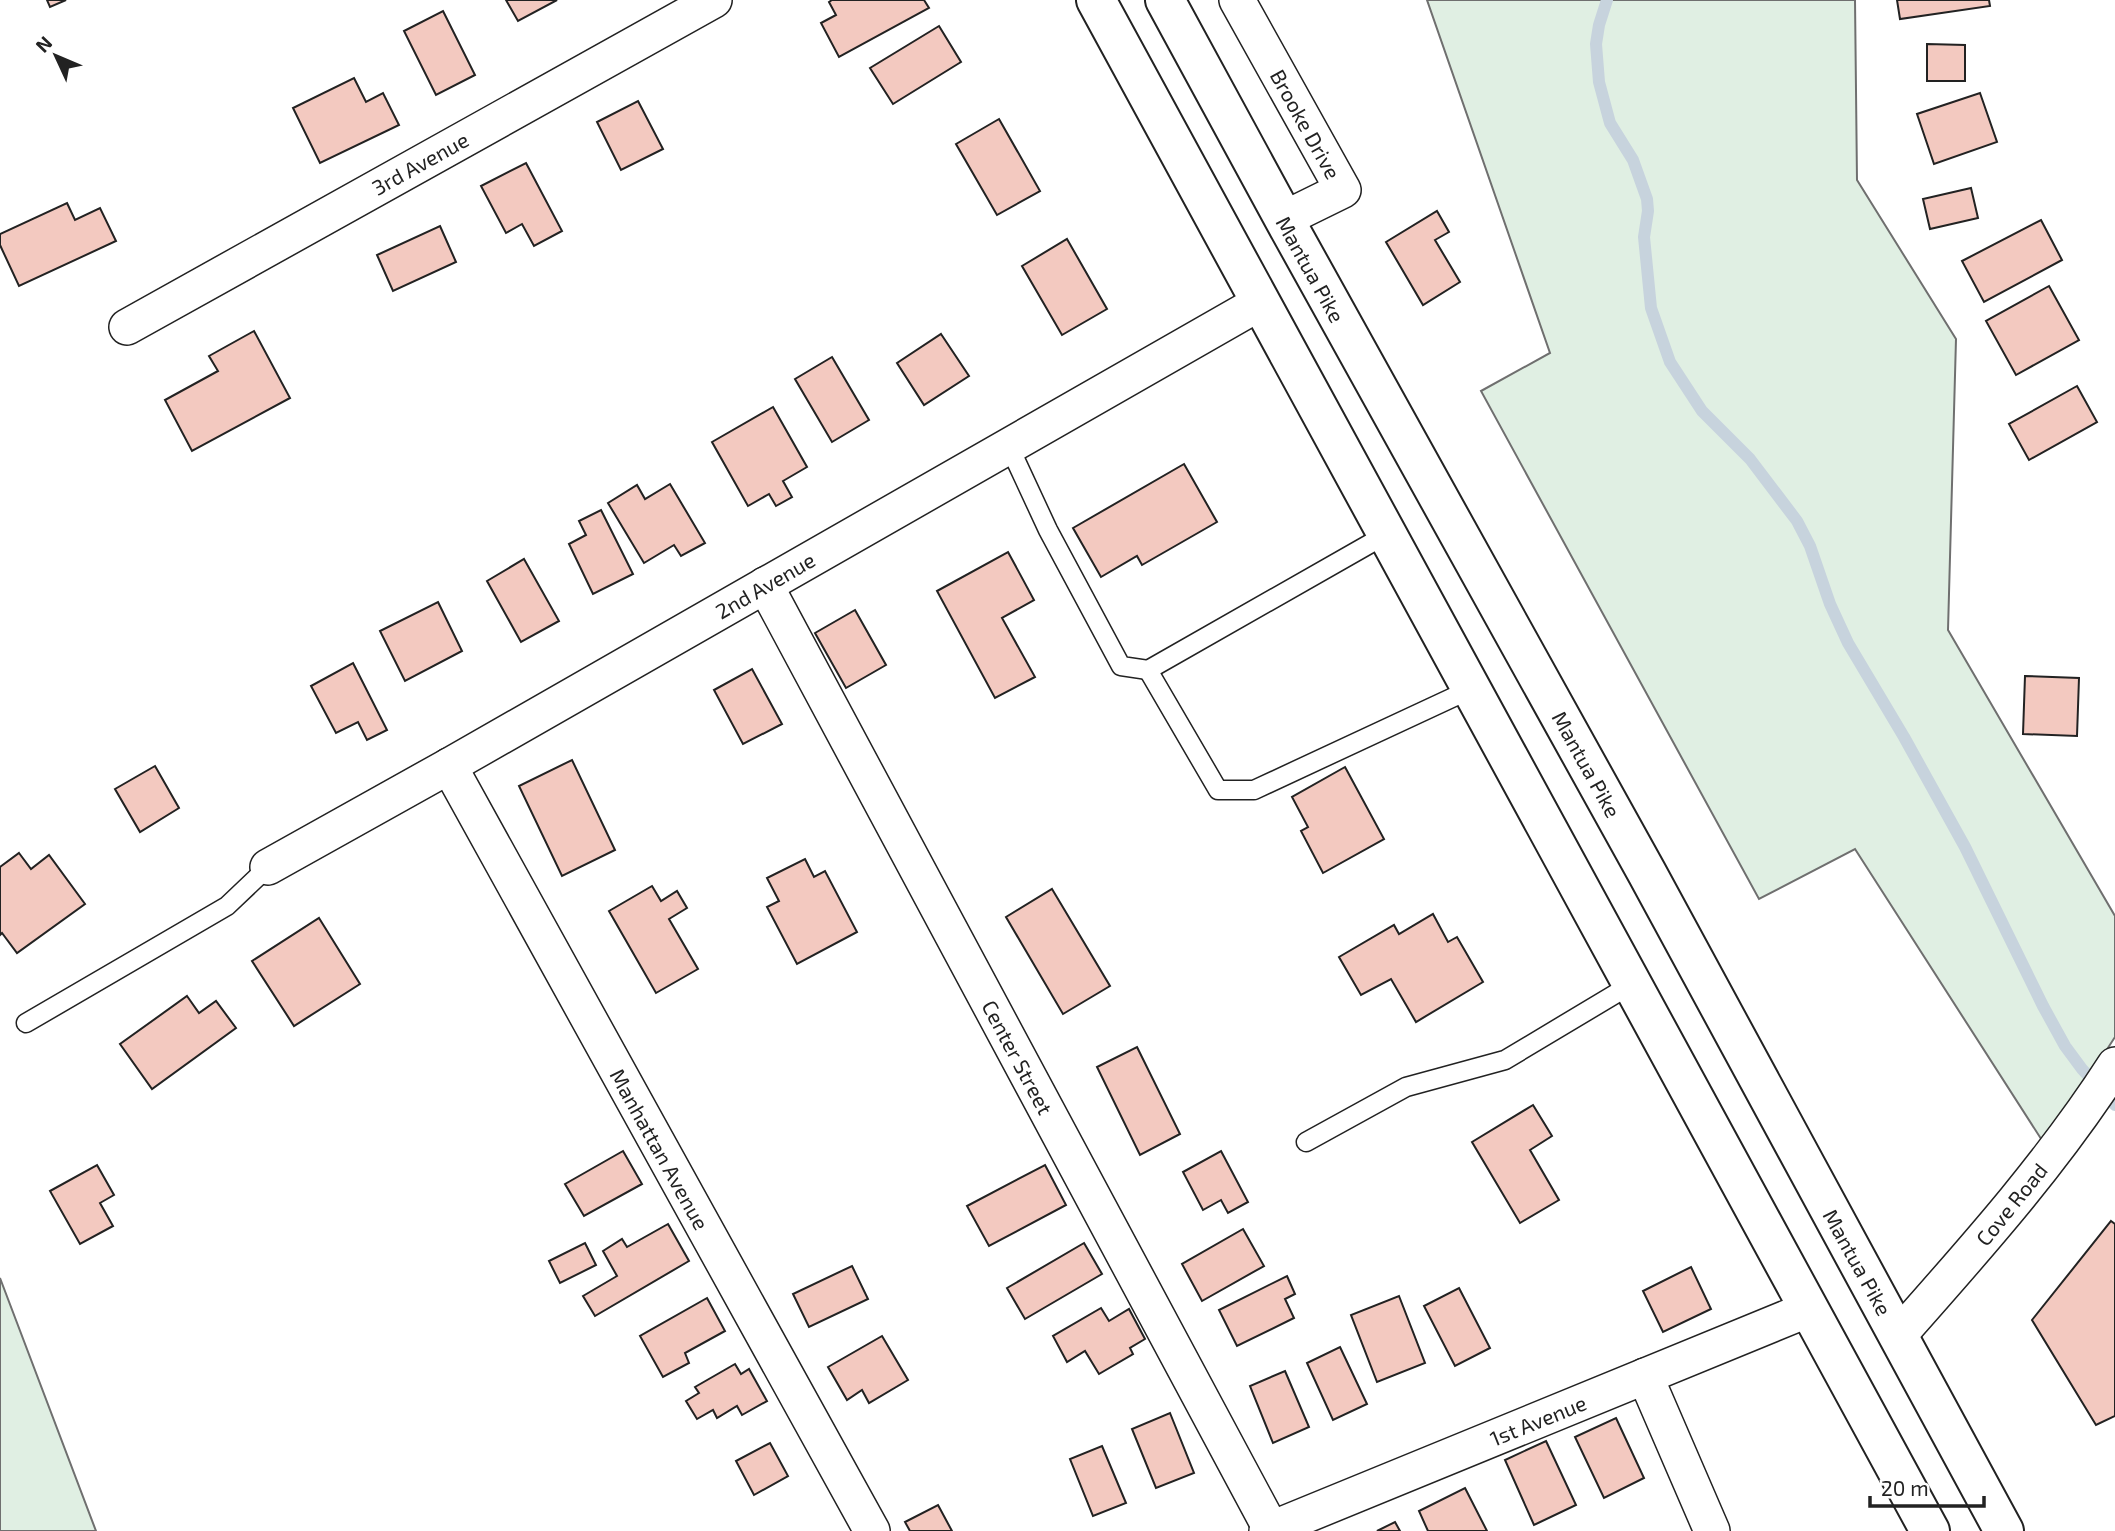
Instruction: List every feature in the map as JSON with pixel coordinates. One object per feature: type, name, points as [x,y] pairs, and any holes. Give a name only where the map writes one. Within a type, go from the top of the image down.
[{"type":"main road","points":[[1096,0],[1930,1531]]},
{"type":"main road","name":"Mantua Pike","points":[[1165,0],[1640,860],[2004,1531]]},
{"type":"street","name":"3rd Avenue","points":[[127,327],[714,0]]},
{"type":"street","name":"Brooke Drive","points":[[1237,0],[1343,190],[1284,219]]},
{"type":"street","name":"2nd Avenue","points":[[268,867],[1261,303]]},
{"type":"street","name":"Center Street","points":[[765,585],[1269,1530]]},
{"type":"street","name":"Manhattan Avenue","points":[[449,766],[872,1531]]},
{"type":"street","name":"Cove Road","points":[[1898,1336],[2010,1209],[2084,1113],[2115,1065]]},
{"type":"street","name":"1st Avenue","points":[[1269,1530],[1809,1309]]},
{"type":"street","points":[[1645,1376],[1712,1531]]},
{"type":"lane","points":[[1009,446],[1048,530],[1121,666],[1147,670],[1387,534]]},
{"type":"lane","points":[[1147,670],[1218,790],[1254,790],[1471,689]]},
{"type":"lane","points":[[26,1023],[228,906],[268,867]]},
{"type":"lane","points":[[1306,1142],[1406,1087],[1505,1060],[1632,984]]},
{"type":"green space","points":[[1427,0],[1855,0],[1857,180],[1956,339],[1948,630],[2115,916],[2115,1037],[2045,1145],[1855,849],[1759,899],[1481,391],[1550,353]]},
{"type":"green space","points":[[0,1278],[96,1531],[0,1531]]},
{"type":"building","points":[[47,0],[66,0],[50,7]]},
{"type":"building","points":[[506,0],[557,0],[518,21]]},
{"type":"building","points":[[924,0],[929,8],[839,57],[821,23],[836,15],[829,2]]},
{"type":"building","points":[[1897,0],[1989,0],[1990,6],[1900,19]]},
{"type":"building","points":[[443,11],[475,75],[436,95],[404,31]]},
{"type":"building","points":[[939,26],[961,62],[893,104],[870,68]]},
{"type":"building","points":[[1927,44],[1965,45],[1965,81],[1927,81]]},
{"type":"building","points":[[354,78],[366,102],[383,93],[399,125],[320,163],[293,108]]},
{"type":"building","points":[[1980,93],[1997,142],[1934,164],[1917,114]]},
{"type":"building","points":[[638,101],[663,149],[621,170],[597,122]]},
{"type":"building","points":[[999,119],[1040,191],[997,215],[956,144]]},
{"type":"building","points":[[526,163],[562,231],[534,246],[522,224],[506,233],[481,186]]},
{"type":"building","points":[[1971,188],[1978,218],[1930,229],[1923,199]]},
{"type":"building","points":[[67,203],[75,220],[100,208],[116,241],[19,286],[0,245],[0,234]]},
{"type":"building","points":[[1437,211],[1449,232],[1435,240],[1460,282],[1423,305],[1386,242]]},
{"type":"building","points":[[2041,220],[2062,260],[1984,302],[1962,261]]},
{"type":"building","points":[[440,226],[456,262],[393,291],[377,255]]},
{"type":"building","points":[[1067,239],[1107,309],[1062,335],[1022,266]]},
{"type":"building","points":[[2049,286],[2079,340],[2016,375],[1986,321]]},
{"type":"building","points":[[254,331],[290,398],[192,451],[165,400],[218,371],[209,356]]},
{"type":"building","points":[[941,334],[969,376],[924,405],[897,363]]},
{"type":"building","points":[[832,357],[869,420],[832,442],[795,379]]},
{"type":"building","points":[[2077,386],[2097,422],[2029,460],[2009,424]]},
{"type":"building","points":[[773,407],[807,467],[783,481],[792,497],[776,506],[769,494],[748,506],[712,442]]},
{"type":"building","points":[[1184,464],[1217,522],[1142,565],[1137,556],[1101,577],[1073,528]]},
{"type":"building","points":[[670,484],[705,543],[681,556],[674,545],[644,563],[608,503],[637,485],[645,499]]},
{"type":"building","points":[[601,510],[633,574],[593,594],[569,544],[586,535],[579,521]]},
{"type":"building","points":[[1008,552],[1034,600],[1002,618],[1035,677],[995,698],[937,591]]},
{"type":"building","points":[[524,559],[559,621],[521,642],[487,581]]},
{"type":"building","points":[[438,602],[462,651],[405,681],[380,631]]},
{"type":"building","points":[[855,610],[886,665],[846,688],[815,633]]},
{"type":"building","points":[[353,663],[387,730],[367,740],[358,722],[336,733],[311,686]]},
{"type":"building","points":[[752,669],[782,724],[743,744],[714,690]]},
{"type":"building","points":[[2025,676],[2079,678],[2077,736],[2023,734]]},
{"type":"building","points":[[572,760],[615,850],[562,876],[519,786]]},
{"type":"building","points":[[155,766],[179,808],[140,832],[115,789]]},
{"type":"building","points":[[1345,767],[1384,839],[1323,873],[1301,831],[1308,827],[1292,797]]},
{"type":"building","points":[[19,853],[31,869],[49,855],[85,904],[17,953],[2,933],[0,935],[0,867]]},
{"type":"building","points":[[805,859],[814,877],[825,871],[857,932],[797,964],[767,907],[779,901],[767,878]]},
{"type":"building","points":[[652,886],[661,901],[677,891],[687,908],[669,919],[698,969],[656,993],[609,911]]},
{"type":"building","points":[[1052,889],[1110,986],[1063,1014],[1006,917]]},
{"type":"building","points":[[1433,914],[1448,942],[1457,937],[1483,982],[1416,1022],[1391,979],[1361,995],[1339,957],[1394,925],[1399,934]]},
{"type":"building","points":[[319,918],[360,984],[294,1026],[252,961]]},
{"type":"building","points":[[187,996],[199,1013],[216,1001],[236,1028],[152,1089],[120,1044]]},
{"type":"building","points":[[1137,1047],[1180,1134],[1140,1155],[1097,1067]]},
{"type":"building","points":[[1533,1105],[1552,1136],[1530,1150],[1559,1200],[1520,1223],[1472,1142]]},
{"type":"building","points":[[623,1151],[642,1184],[584,1216],[565,1184]]},
{"type":"building","points":[[1221,1151],[1248,1202],[1228,1213],[1221,1200],[1203,1210],[1183,1172]]},
{"type":"building","points":[[97,1165],[114,1195],[100,1203],[113,1226],[80,1244],[50,1191]]},
{"type":"building","points":[[1045,1165],[1066,1205],[989,1246],[967,1206]]},
{"type":"building","points":[[2111,1221],[2115,1224],[2115,1416],[2096,1425],[2032,1320]]},
{"type":"building","points":[[668,1224],[689,1261],[595,1316],[583,1296],[617,1276],[603,1251],[622,1239],[627,1247]]},
{"type":"building","points":[[1243,1229],[1264,1266],[1202,1301],[1182,1264]]},
{"type":"building","points":[[585,1243],[596,1265],[560,1283],[549,1261]]},
{"type":"building","points":[[1084,1243],[1102,1274],[1025,1319],[1007,1288]]},
{"type":"building","points":[[852,1266],[868,1299],[809,1327],[793,1294]]},
{"type":"building","points":[[1691,1267],[1711,1309],[1663,1332],[1643,1291]]},
{"type":"building","points":[[1287,1276],[1295,1294],[1285,1299],[1294,1318],[1237,1346],[1219,1310]]},
{"type":"building","points":[[1459,1288],[1490,1348],[1455,1366],[1424,1306]]},
{"type":"building","points":[[1399,1296],[1425,1363],[1377,1382],[1351,1315]]},
{"type":"building","points":[[707,1298],[725,1331],[685,1353],[689,1363],[663,1377],[640,1336]]},
{"type":"building","points":[[1101,1308],[1109,1321],[1129,1309],[1145,1339],[1130,1348],[1133,1354],[1099,1374],[1085,1351],[1067,1362],[1053,1336]]},
{"type":"building","points":[[882,1336],[908,1380],[869,1403],[862,1390],[847,1400],[828,1367]]},
{"type":"building","points":[[1340,1347],[1367,1404],[1333,1420],[1307,1363]]},
{"type":"building","points":[[735,1364],[741,1374],[749,1369],[767,1401],[742,1415],[737,1406],[717,1418],[713,1410],[697,1419],[686,1401],[699,1393],[695,1387]]},
{"type":"building","points":[[1285,1371],[1309,1427],[1273,1443],[1250,1386]]},
{"type":"building","points":[[1170,1413],[1194,1473],[1156,1488],[1132,1429]]},
{"type":"building","points":[[1616,1418],[1644,1478],[1604,1498],[1575,1437]]},
{"type":"building","points":[[1546,1441],[1576,1505],[1534,1525],[1505,1460]]},
{"type":"building","points":[[770,1443],[788,1476],[754,1495],[736,1461]]},
{"type":"building","points":[[1102,1446],[1126,1503],[1093,1516],[1070,1459]]},
{"type":"building","points":[[1465,1488],[1487,1531],[1428,1531],[1419,1511]]},
{"type":"building","points":[[938,1505],[952,1531],[910,1531],[905,1522]]},
{"type":"building","points":[[1395,1522],[1400,1531],[1377,1531]]},
{"type":"waterway","points":[[1607,0],[1596,44],[1599,82],[1610,123],[1633,160],[1647,199],[1644,237],[1651,308],[1670,362],[1702,411],[1750,459],[1797,521],[1810,546],[1830,604],[1848,643],[1965,847],[2043,1006],[2065,1046],[2115,1105]]}]
